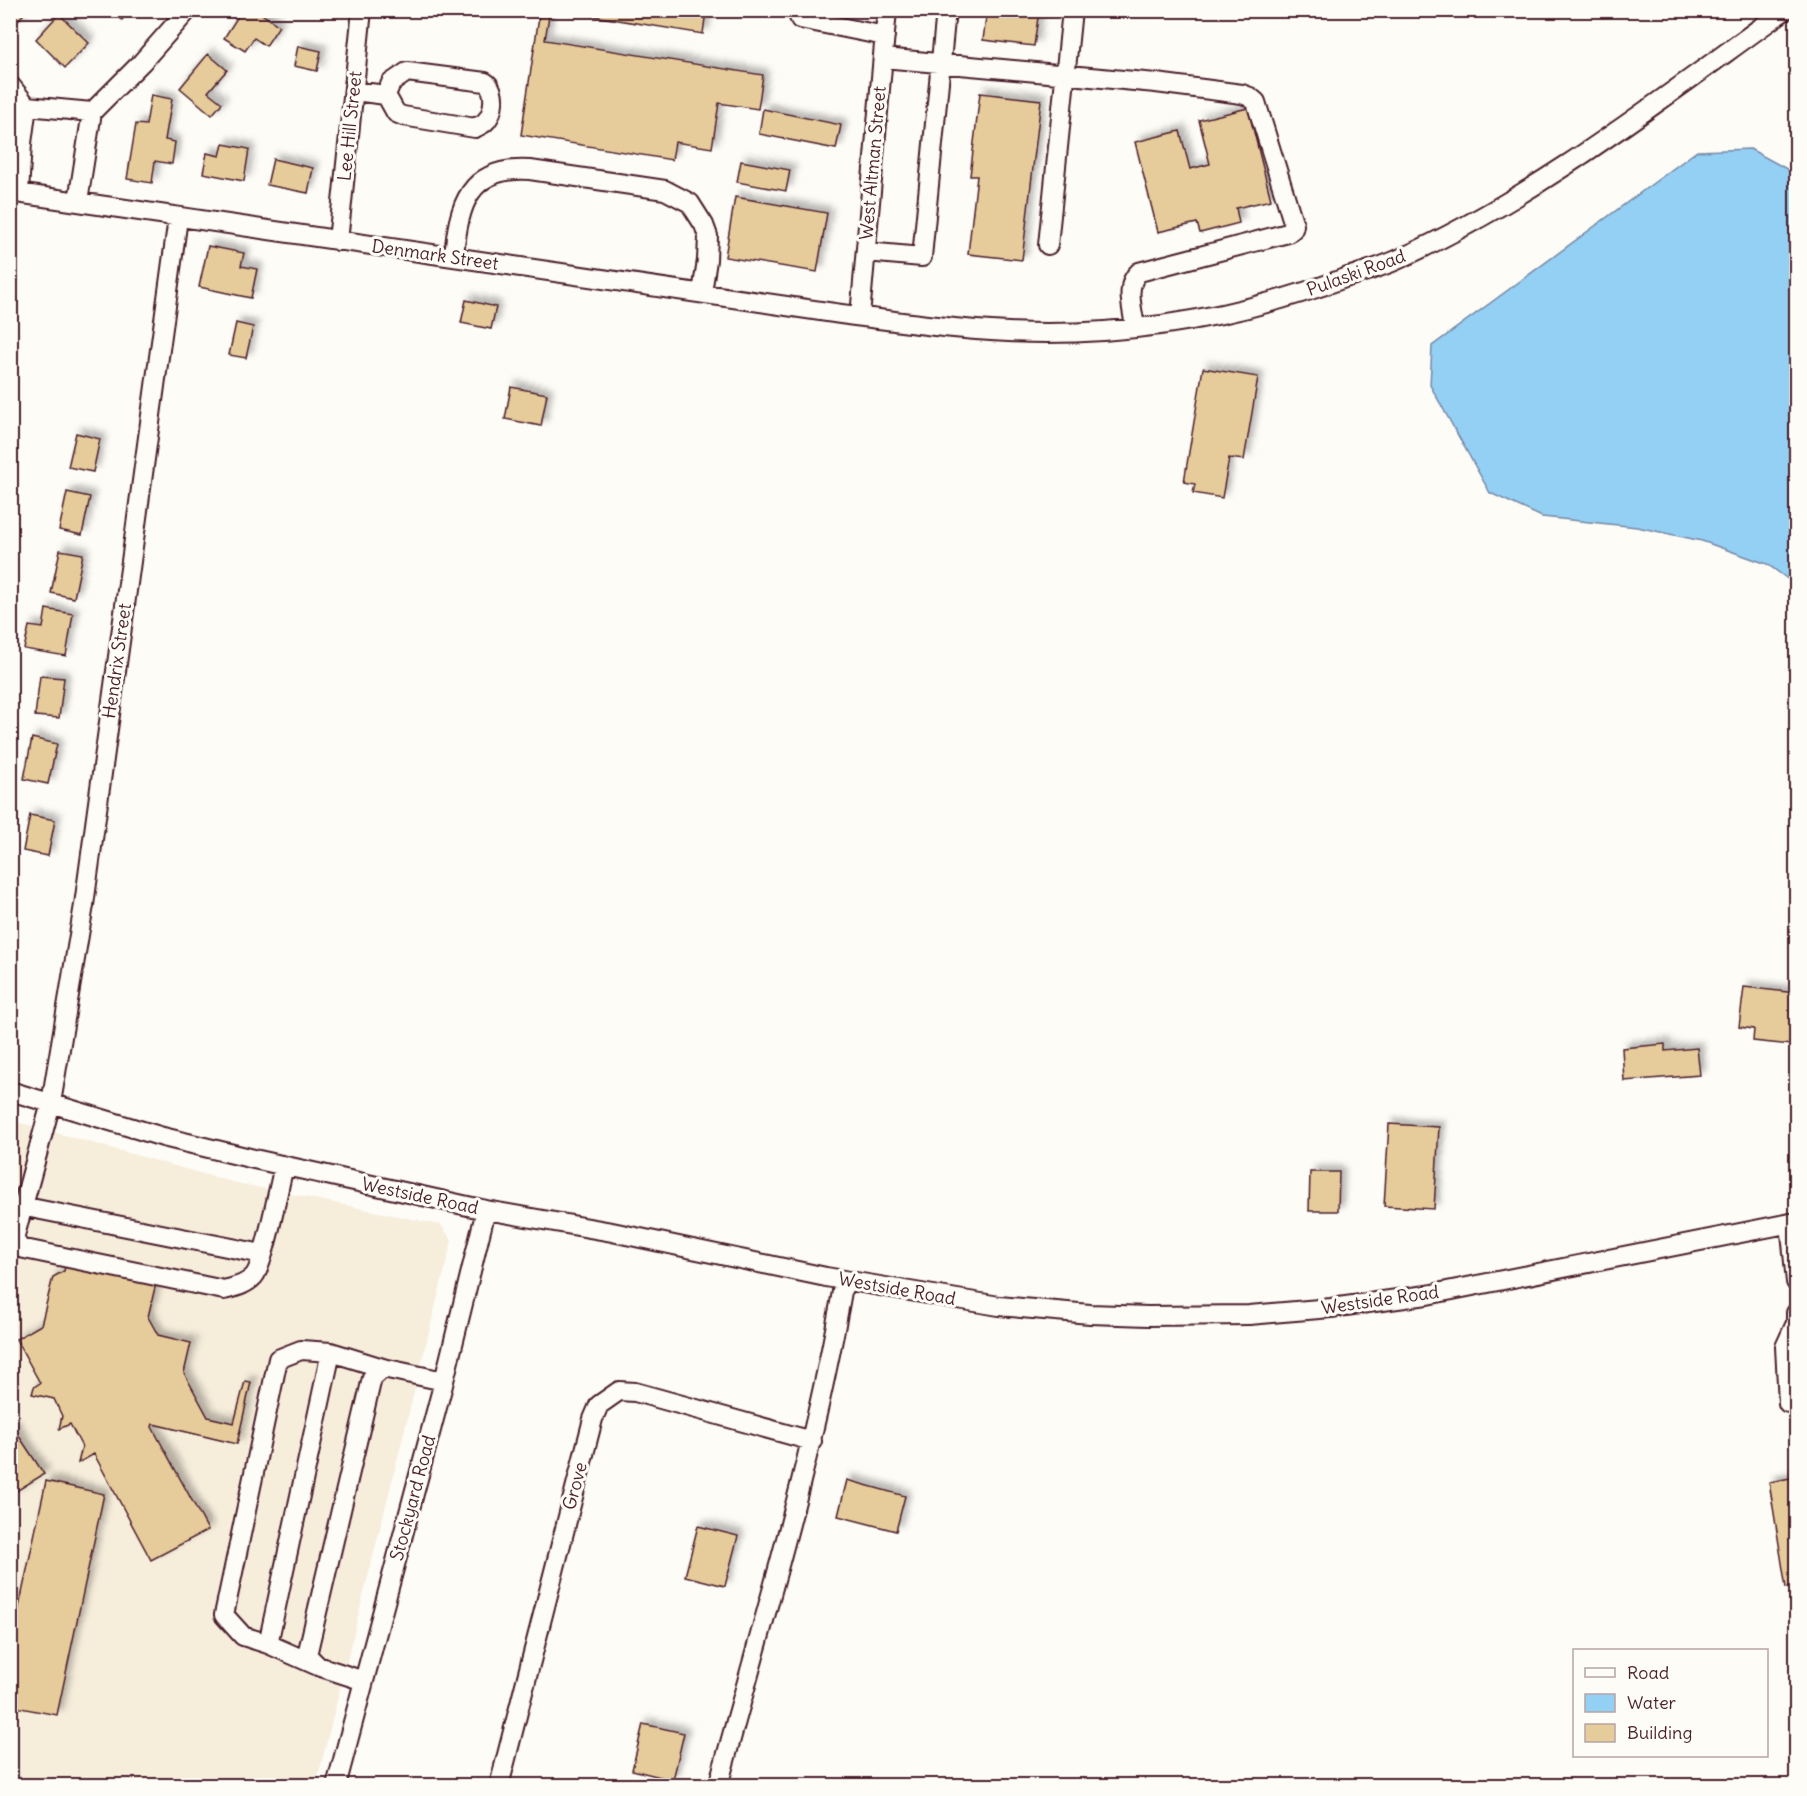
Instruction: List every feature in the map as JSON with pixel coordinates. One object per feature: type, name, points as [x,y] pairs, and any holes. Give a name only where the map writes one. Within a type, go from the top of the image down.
[{"type":"street","points":[[78,201],[92,112],[142,62],[188,10]]},
{"type":"street","name":"Lee Hill Street","points":[[338,241],[362,10]]},
{"type":"street","points":[[796,10],[800,19],[885,36]]},
{"type":"street","name":"West Altman Street","points":[[860,316],[887,10]]},
{"type":"street","points":[[866,252],[922,257],[946,10]]},
{"type":"street","points":[[1048,245],[1072,10]]},
{"type":"street","name":"Pulaski Road","points":[[860,316],[963,330],[1048,333],[1135,327],[1229,313],[1313,290],[1398,260],[1498,208],[1625,125],[1785,10]]},
{"type":"street","points":[[883,58],[1156,83],[1242,94],[1256,102],[1294,225],[1293,229],[1288,233],[1139,272],[1133,277],[1130,285],[1135,327]]},
{"type":"street","points":[[407,72],[485,82],[494,93],[489,117],[475,128],[403,116],[396,113],[386,94],[391,83],[407,72]]},
{"type":"street","points":[[10,85],[27,106],[92,112]]},
{"type":"street","points":[[354,91],[386,94]]},
{"type":"street","points":[[15,192],[27,106]]},
{"type":"street","points":[[454,257],[456,236],[469,193],[483,179],[499,172],[514,169],[530,170],[646,186],[665,190],[690,203],[705,225],[708,249],[702,293]]},
{"type":"street","name":"Denmark Street","points":[[15,192],[178,218],[860,316]]},
{"type":"street","name":"Hendrix Street","points":[[15,1247],[19,1199],[51,1103],[84,905],[178,218]]},
{"type":"street","name":"Westside Road","points":[[10,1090],[163,1137],[486,1210],[612,1232],[844,1280],[1020,1309],[1148,1316],[1249,1315],[1331,1308],[1427,1295],[1793,1223]]},
{"type":"street","points":[[15,1247],[224,1290],[243,1285],[255,1275],[284,1166]]},
{"type":"street","points":[[19,1199],[262,1254]]},
{"type":"street","name":"Stockyard Road","points":[[336,1785],[444,1381],[486,1210]]},
{"type":"street","points":[[1793,1223],[1797,1282]]},
{"type":"street","points":[[717,1785],[812,1441],[844,1280]]},
{"type":"street","points":[[1788,1403],[1785,1347],[1796,1323],[1797,1314]]},
{"type":"street","points":[[364,1681],[318,1666],[268,1644],[243,1636],[224,1615],[278,1359],[301,1350],[331,1352],[383,1368],[444,1381]]},
{"type":"street","points":[[268,1644],[331,1352]]},
{"type":"street","points":[[318,1666],[307,1655],[372,1378],[383,1368]]},
{"type":"street","name":"Grove","points":[[499,1785],[593,1419],[599,1405],[619,1391],[635,1392],[812,1441]]},
{"type":"shaded area","points":[[10,1120],[232,1182],[441,1225],[452,1240],[316,1785],[11,1785]]},
{"type":"water","points":[[1750,149],[1796,174],[1796,585],[1767,564],[1702,541],[1637,527],[1542,517],[1490,493],[1430,385],[1432,346],[1697,151]]},
{"type":"building","points":[[10,10],[27,10],[17,22],[10,16]]},
{"type":"building","points":[[111,10],[130,10],[122,20]]},
{"type":"building","points":[[242,10],[256,10],[279,26],[266,46],[254,38],[245,51],[224,38]]},
{"type":"building","points":[[540,10],[550,10],[545,40],[763,75],[758,109],[719,103],[712,148],[675,142],[672,160],[521,135]]},
{"type":"building","points":[[557,10],[706,10],[703,34]]},
{"type":"building","points":[[987,10],[1039,10],[1034,46],[983,40]]},
{"type":"building","points":[[59,14],[89,43],[65,68],[36,39]]},
{"type":"building","points":[[298,46],[321,51],[317,71],[294,66]]},
{"type":"building","points":[[208,54],[227,70],[208,92],[222,103],[212,115],[180,88]]},
{"type":"building","points":[[980,93],[1041,100],[1022,260],[968,254],[977,176],[970,176]]},
{"type":"building","points":[[151,95],[172,99],[165,140],[175,142],[172,164],[155,161],[152,183],[127,179],[136,124],[146,125]]},
{"type":"building","points":[[1248,108],[1271,200],[1236,208],[1239,223],[1200,233],[1197,223],[1158,232],[1135,142],[1180,131],[1190,169],[1210,164],[1199,120]]},
{"type":"building","points":[[763,109],[841,125],[836,149],[759,134]]},
{"type":"building","points":[[223,144],[249,149],[244,181],[203,173],[207,153],[220,156]]},
{"type":"building","points":[[273,159],[313,168],[308,193],[267,185]]},
{"type":"building","points":[[741,161],[790,170],[786,191],[737,182]]},
{"type":"building","points":[[735,197],[827,213],[817,272],[725,257]]},
{"type":"building","points":[[208,246],[244,253],[241,266],[257,269],[251,298],[199,287]]},
{"type":"building","points":[[466,300],[496,307],[491,329],[461,323]]},
{"type":"building","points":[[236,323],[253,327],[246,358],[229,355]]},
{"type":"building","points":[[1203,368],[1258,377],[1244,460],[1229,458],[1222,498],[1193,493],[1195,484],[1184,482]]},
{"type":"building","points":[[511,387],[547,394],[541,426],[505,419]]},
{"type":"building","points":[[76,433],[100,439],[93,472],[68,467]]},
{"type":"building","points":[[67,492],[90,497],[82,535],[59,530]]},
{"type":"building","points":[[60,550],[83,554],[74,598],[51,593]]},
{"type":"building","points":[[46,609],[73,614],[66,656],[24,649],[29,626],[43,628]]},
{"type":"building","points":[[40,676],[64,678],[59,718],[35,716]]},
{"type":"building","points":[[32,738],[57,744],[48,784],[24,779]]},
{"type":"building","points":[[30,815],[55,820],[48,856],[23,851]]},
{"type":"building","points":[[1744,987],[1796,993],[1796,1031],[1792,1031],[1791,1045],[1753,1041],[1754,1029],[1739,1027]]},
{"type":"building","points":[[1665,1044],[1665,1051],[1697,1048],[1700,1075],[1624,1081],[1622,1048]]},
{"type":"building","points":[[1389,1124],[1439,1127],[1434,1209],[1384,1206]]},
{"type":"building","points":[[1310,1172],[1339,1172],[1338,1211],[1309,1211]]},
{"type":"building","points":[[66,1262],[156,1283],[148,1317],[158,1335],[191,1343],[184,1373],[208,1417],[234,1423],[245,1381],[251,1382],[237,1444],[153,1424],[152,1427],[208,1530],[151,1560],[94,1454],[78,1463],[82,1447],[70,1424],[59,1429],[62,1416],[54,1399],[32,1394],[34,1387],[40,1383],[16,1339],[41,1325],[53,1277],[64,1271]]},
{"type":"building","points":[[10,1425],[44,1474],[10,1495]]},
{"type":"building","points":[[1796,1477],[1796,1587],[1786,1588],[1769,1482]]},
{"type":"building","points":[[847,1480],[905,1496],[896,1531],[838,1516]]},
{"type":"building","points":[[46,1481],[104,1494],[57,1715],[10,1706],[10,1649]]},
{"type":"building","points":[[698,1526],[738,1536],[725,1586],[685,1576]]},
{"type":"building","points":[[643,1724],[684,1733],[673,1780],[632,1770]]}]
